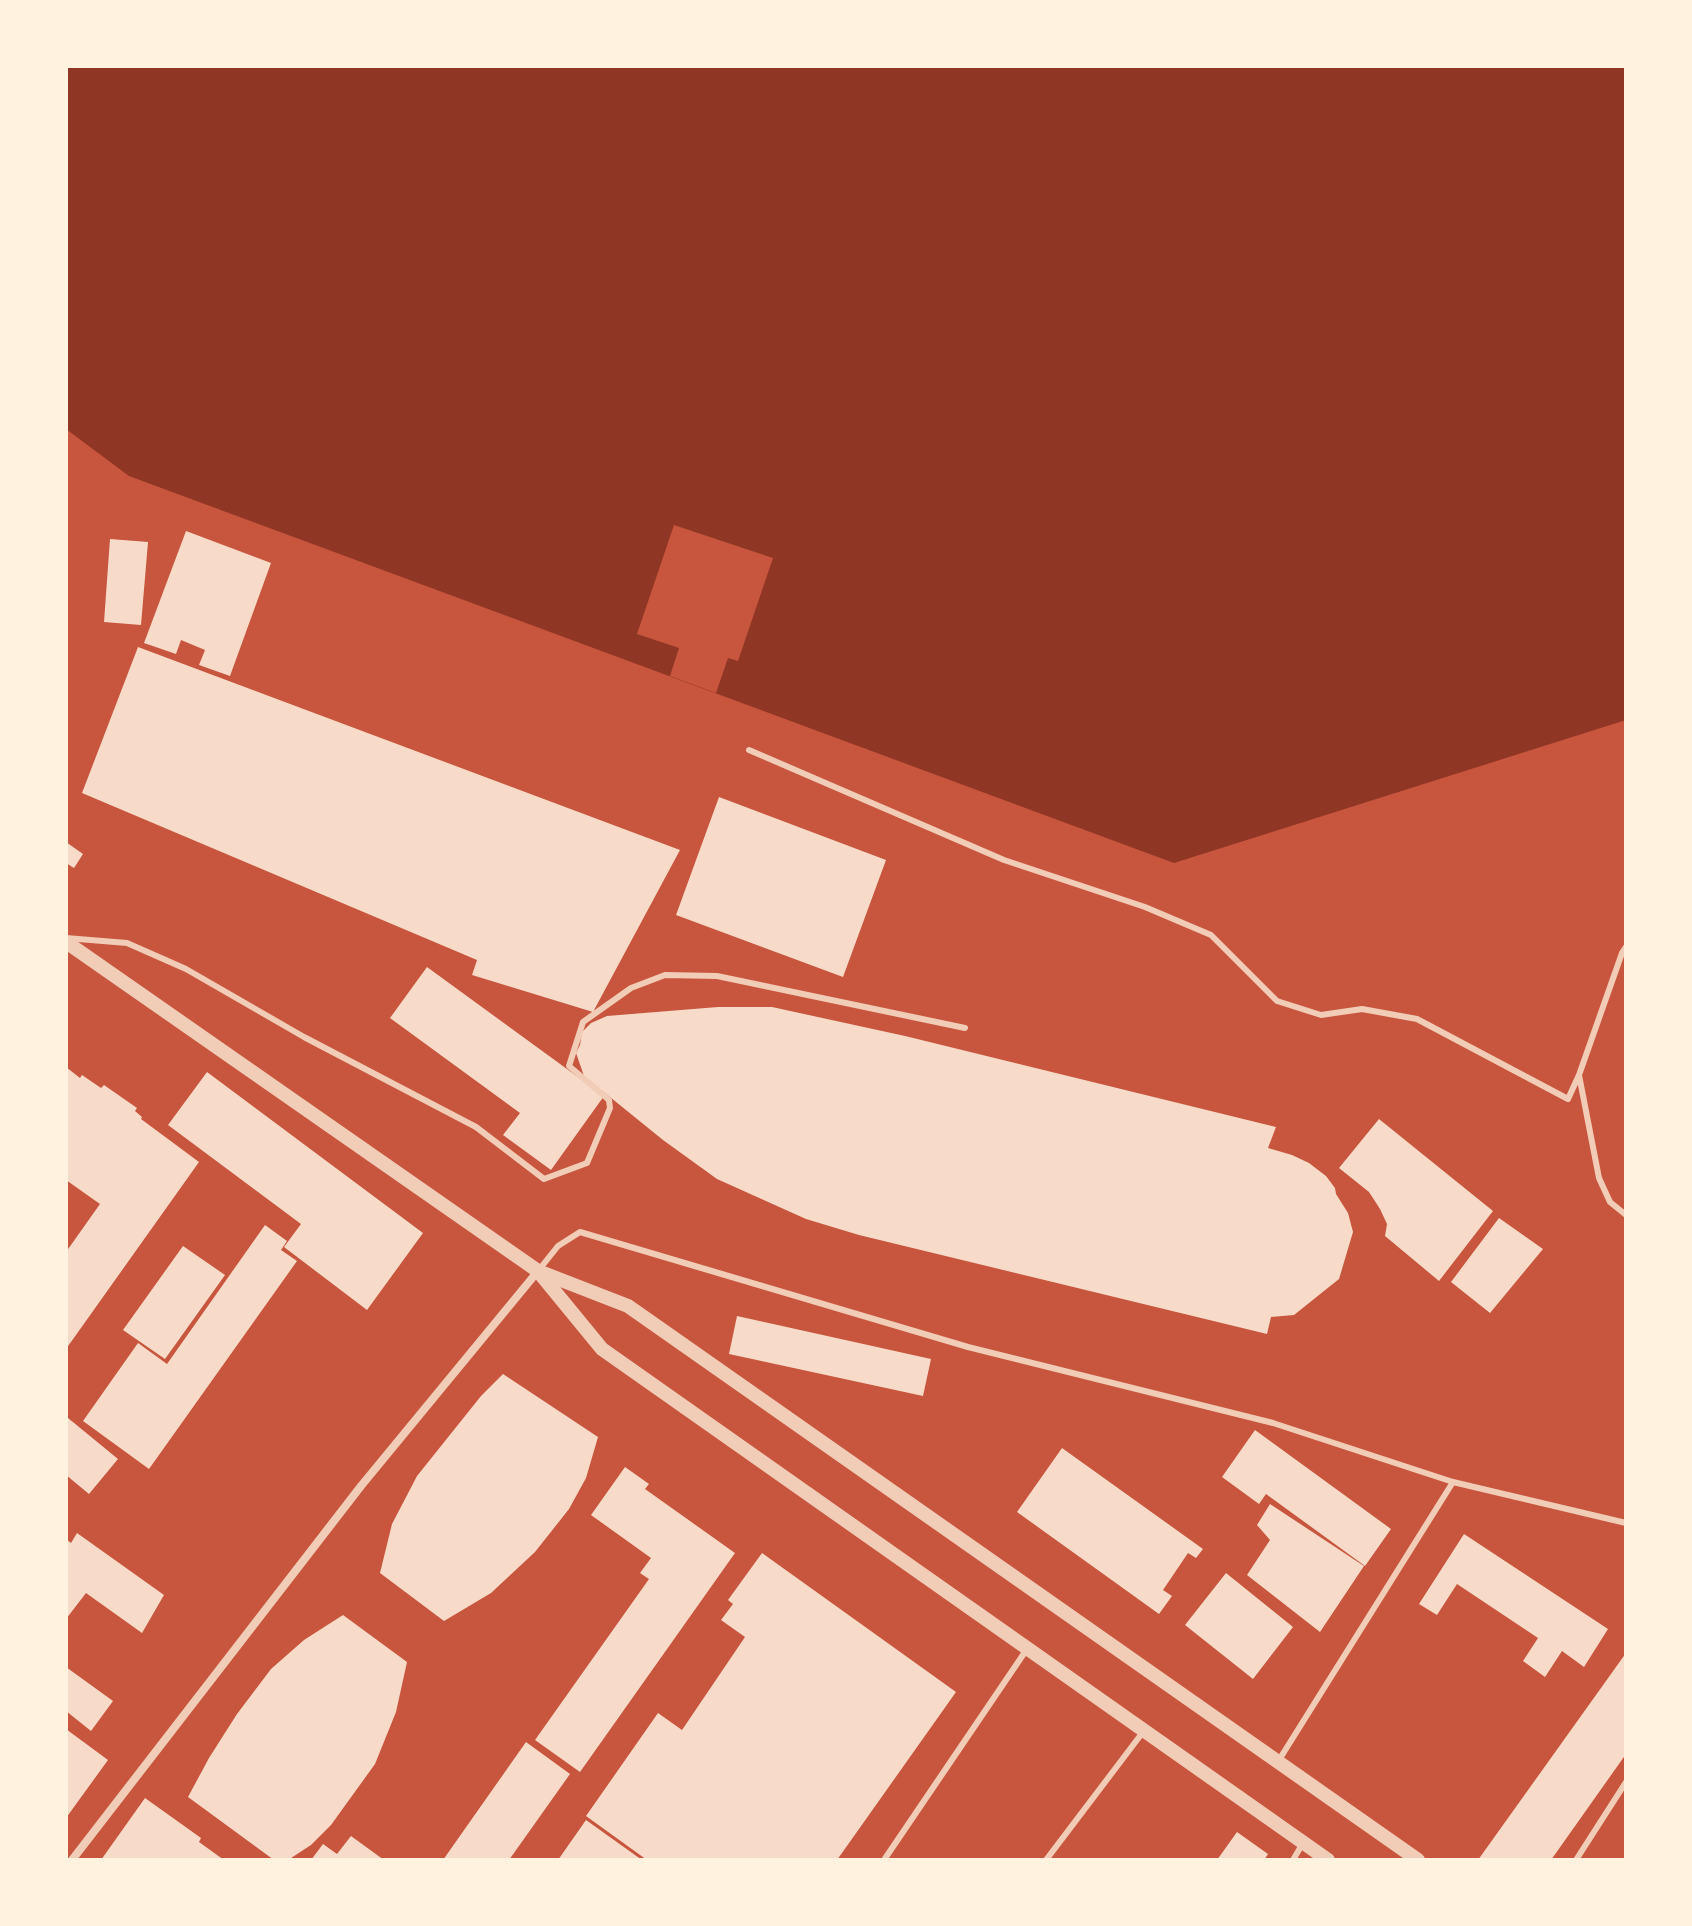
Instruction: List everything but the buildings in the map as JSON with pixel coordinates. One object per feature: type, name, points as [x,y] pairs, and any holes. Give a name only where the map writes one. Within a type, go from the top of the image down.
[{"type":"street","points":[[66,940],[538,1271],[628,1306],[1418,1860]]},
{"type":"street","points":[[538,1271],[602,1349],[1328,1860]]},
{"type":"street","points":[[72,1860],[361,1486],[538,1271]]},
{"type":"lane","points":[[749,750],[1004,860],[1145,907],[1211,935],[1277,1001],[1321,1015],[1362,1009],[1417,1019],[1568,1099],[1626,947]]},
{"type":"lane","points":[[66,940],[127,943],[186,969],[304,1037],[476,1127],[544,1179],[587,1163],[610,1108],[609,1100],[569,1066],[583,1022],[631,988],[665,975],[717,976],[965,1028]]},
{"type":"lane","points":[[1579,1075],[1599,1178],[1610,1202],[1626,1215]]},
{"type":"lane","points":[[538,1271],[558,1246],[580,1232],[968,1347],[1273,1423],[1453,1482],[1626,1523]]},
{"type":"lane","points":[[1277,1763],[1453,1482]]},
{"type":"lane","points":[[884,1860],[1027,1649]]},
{"type":"lane","points":[[1046,1860],[1144,1731]]},
{"type":"lane","points":[[1576,1860],[1626,1782]]},
{"type":"lane","points":[[1293,1860],[1303,1843]]},
{"type":"shaded area","points":[[66,66],[1626,66],[1626,720],[1174,863],[129,476],[66,429]]},
{"type":"pier","points":[[674,525],[773,558],[738,661],[728,658],[716,693],[670,676],[679,648],[637,634]]}]
